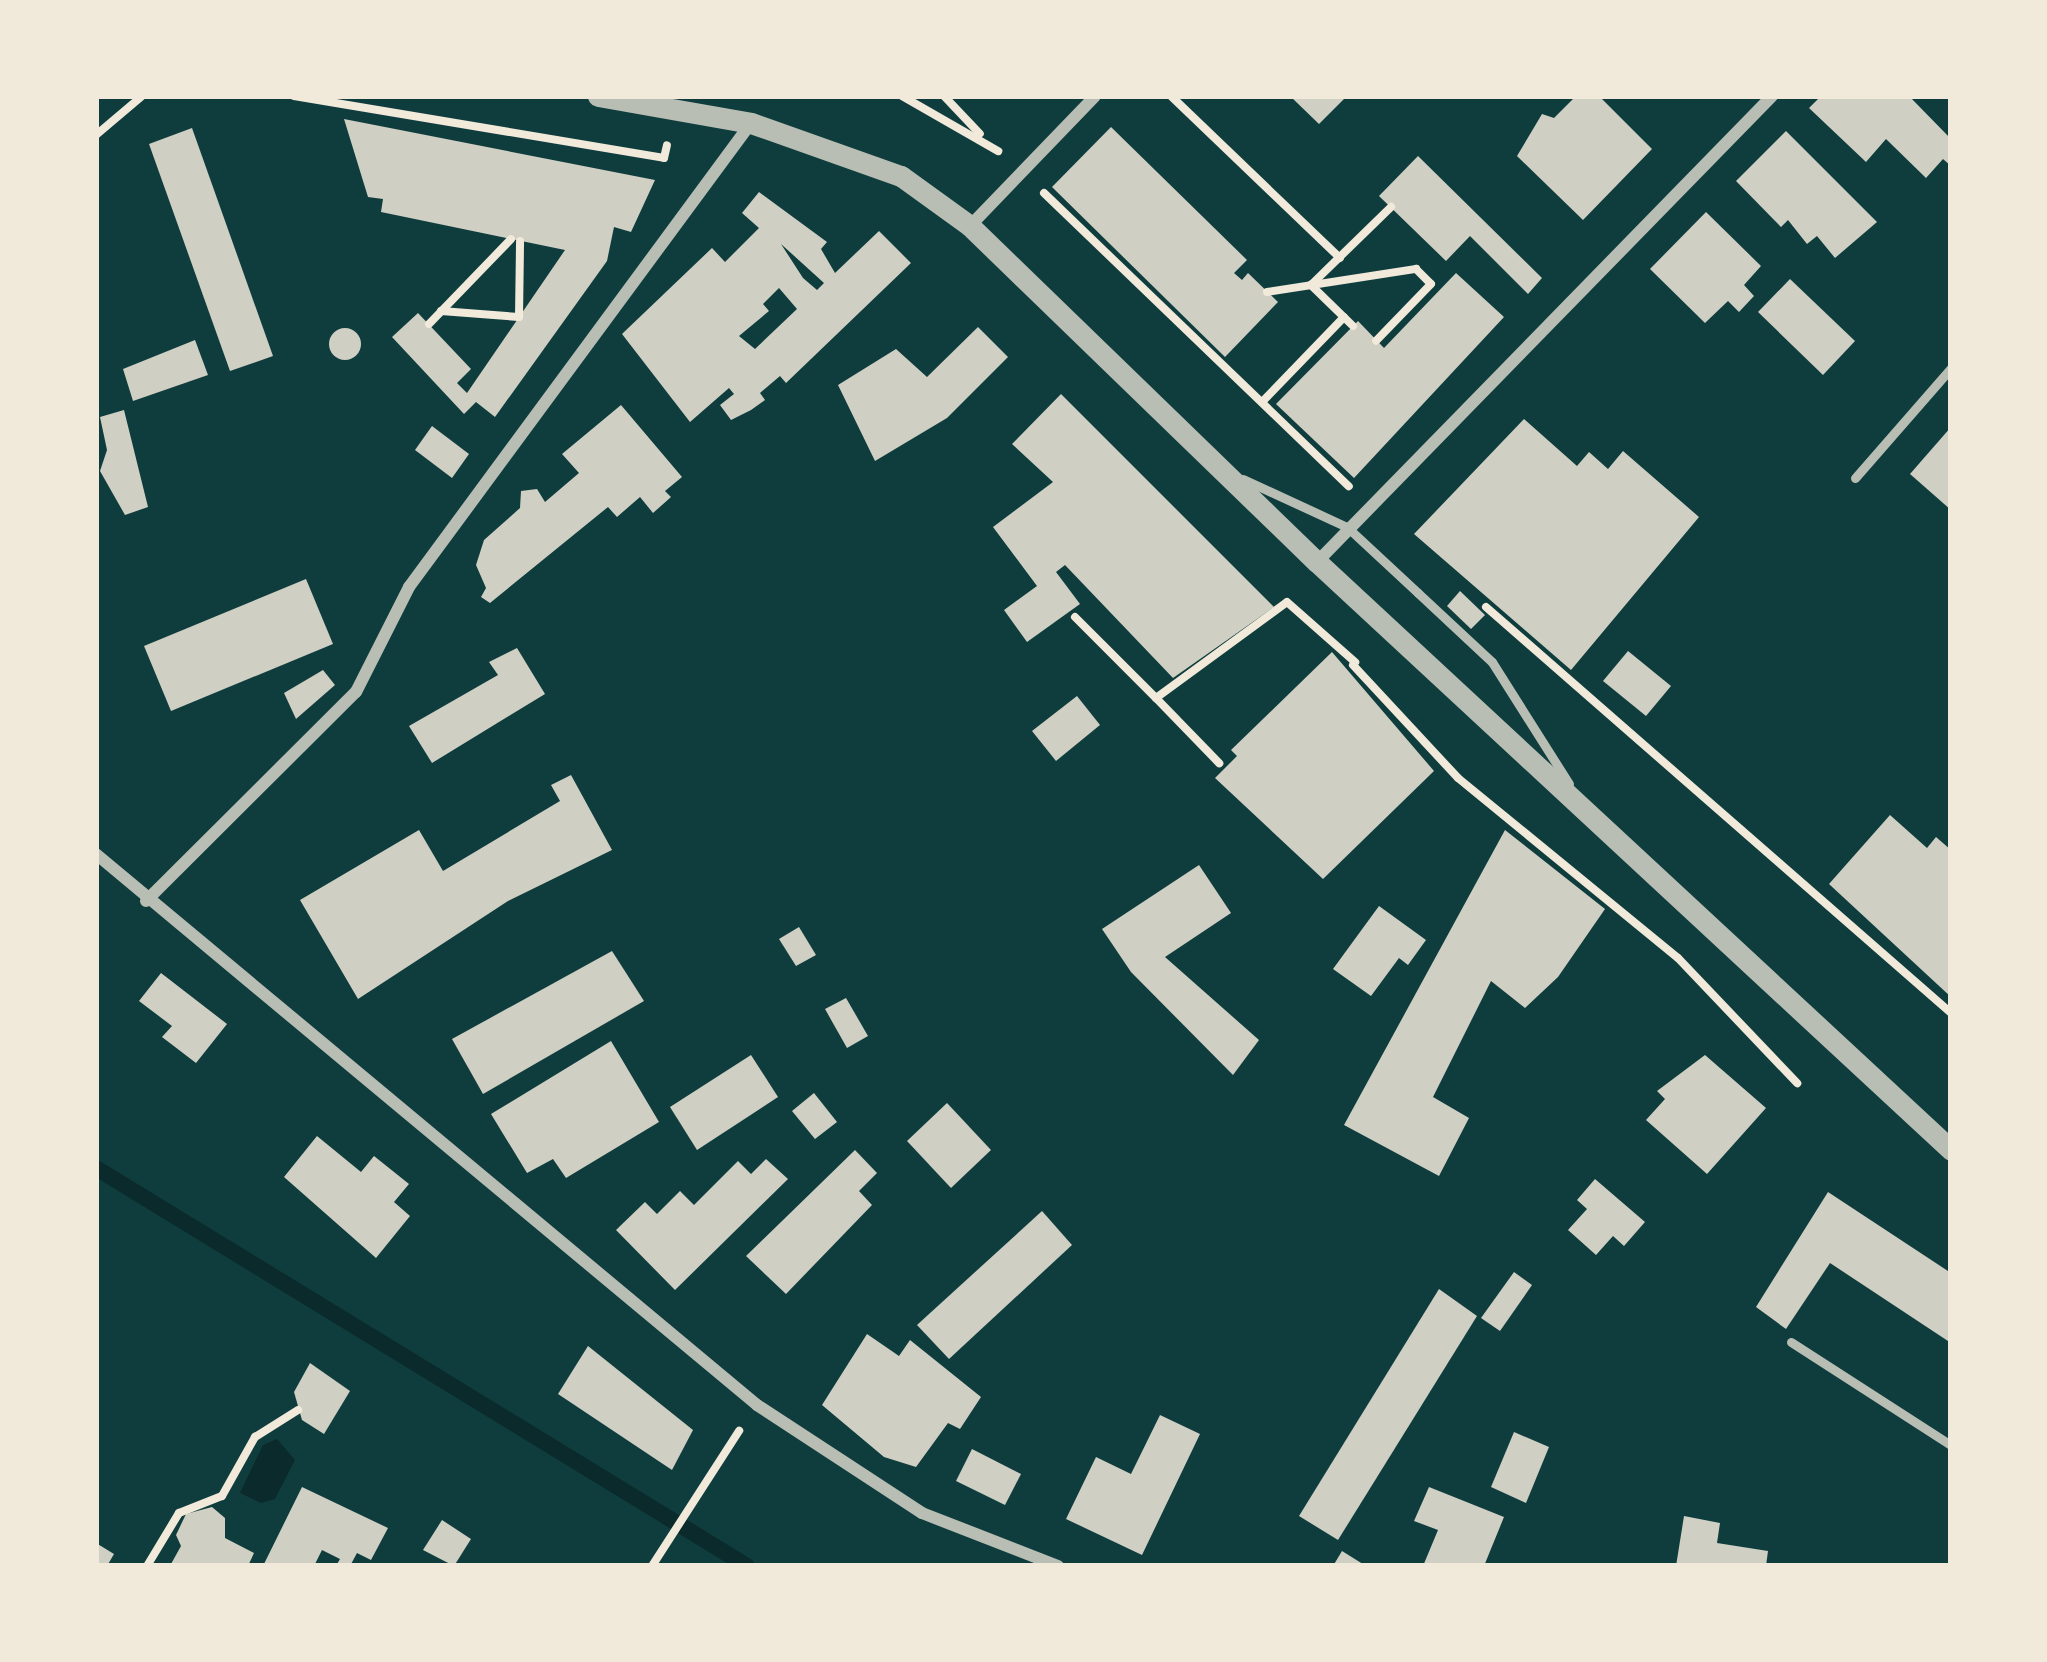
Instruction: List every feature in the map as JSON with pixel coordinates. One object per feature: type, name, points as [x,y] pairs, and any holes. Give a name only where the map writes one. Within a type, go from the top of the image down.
[{"type":"street","points":[[598,96],[752,123],[901,176],[970,226],[1317,562],[1951,1150]]},
{"type":"street","points":[[970,226],[1095,96]]},
{"type":"street","points":[[1317,562],[1772,96]]},
{"type":"street","points":[[146,901],[356,692],[409,586],[752,123]]},
{"type":"street","points":[[96,854],[146,901],[757,1405],[922,1513],[1058,1566]]},
{"type":"lane","points":[[1855,478],[1951,368]]},
{"type":"lane","points":[[1220,468],[1347,527],[1492,662],[1588,814]]},
{"type":"lane","points":[[1790,1342],[1951,1445]]},
{"type":"path","points":[[96,134],[142,96]]},
{"type":"path","points":[[293,96],[664,158],[677,110]]},
{"type":"path","points":[[902,96],[994,147]]},
{"type":"path","points":[[944,96],[1368,505]]},
{"type":"path","points":[[1171,96],[1340,258]]},
{"type":"path","points":[[1310,285],[1391,207]]},
{"type":"path","points":[[429,324],[441,311],[516,240],[519,317],[441,311]]},
{"type":"path","points":[[1267,292],[1416,269],[1431,284],[1376,341]]},
{"type":"path","points":[[1310,285],[1352,326]]},
{"type":"path","points":[[1262,402],[1344,317]]},
{"type":"path","points":[[1476,598],[1951,1012]]},
{"type":"path","points":[[1156,698],[1287,602]]},
{"type":"path","points":[[1076,617],[1219,763]]},
{"type":"path","points":[[1353,665],[1458,778],[1678,958],[1796,1083]]},
{"type":"path","points":[[652,1566],[757,1405]]},
{"type":"path","points":[[147,1566],[179,1514],[222,1496],[255,1437],[298,1410]]},
{"type":"water","points":[[277,1439],[295,1460],[275,1499],[261,1503],[240,1493],[263,1445]]},
{"type":"building","points":[[1290,96],[1347,96],[1319,124]]},
{"type":"building","points":[[1576,96],[1599,96],[1652,149],[1583,220],[1517,156],[1542,114],[1554,118]]},
{"type":"building","points":[[1821,96],[1909,96],[1951,139],[1951,166],[1943,159],[1926,178],[1886,139],[1866,162],[1809,108]]},
{"type":"building","points":[[344,119],[655,180],[631,232],[614,227],[607,261],[495,417],[476,402],[464,414],[392,337],[418,313],[471,369],[457,383],[467,393],[565,250],[381,212],[383,199],[368,197]]},
{"type":"building","points":[[1111,127],[1247,260],[1234,273],[1242,280],[1248,273],[1278,302],[1225,357],[1052,187]]},
{"type":"building","points":[[192,128],[273,356],[230,371],[149,144]]},
{"type":"building","points":[[1786,131],[1877,222],[1835,258],[1817,236],[1807,244],[1788,220],[1781,227],[1736,181]]},
{"type":"building","points":[[1418,156],[1542,278],[1528,294],[1470,236],[1446,261],[1379,196]]},
{"type":"building","points":[[759,192],[827,242],[821,249],[835,273],[879,231],[911,263],[786,383],[780,376],[760,393],[765,400],[731,420],[720,405],[734,394],[729,388],[690,422],[622,334],[712,248],[725,262],[759,228],[742,213]],"holes":[[[781,244],[824,283],[817,290],[803,278]],[[779,288],[797,309],[755,349],[739,336],[769,311],[763,304]]]},
{"type":"building","points":[[1706,212],[1761,266],[1744,285],[1754,296],[1739,312],[1728,301],[1705,323],[1650,269]]},
{"type":"building","points":[[1456,273],[1504,317],[1354,478],[1276,404],[1358,321],[1384,348]]},
{"type":"building","points":[[1790,279],[1855,341],[1823,375],[1758,312]]},
{"type":"building","points":[[978,327],[1008,357],[947,418],[875,461],[838,385],[896,349],[927,377]]},
{"type":"building","points":[[345,328],[356,333],[361,344],[356,355],[345,360],[334,355],[329,344],[334,333]]},
{"type":"building","points":[[195,340],[208,375],[133,401],[123,369]]},
{"type":"building","points":[[1061,394],[1274,607],[1173,678],[1065,565],[1056,572],[1080,604],[1027,642],[1004,610],[1037,586],[993,527],[1053,482],[1012,444]]},
{"type":"building","points":[[621,405],[682,477],[665,491],[671,497],[653,513],[640,497],[617,517],[608,507],[490,603],[481,597],[486,588],[476,565],[484,540],[520,508],[521,491],[537,489],[545,502],[579,473],[562,454]]},
{"type":"building","points":[[124,410],[148,507],[125,515],[100,471],[107,450],[100,417]]},
{"type":"building","points":[[1524,419],[1577,466],[1589,452],[1608,469],[1623,451],[1699,517],[1571,670],[1414,534]]},
{"type":"building","points":[[432,426],[469,454],[452,478],[415,450]]},
{"type":"building","points":[[1951,427],[1951,510],[1910,474]]},
{"type":"building","points":[[306,579],[333,644],[171,711],[144,646]]},
{"type":"building","points":[[1460,591],[1485,615],[1471,629],[1447,606]]},
{"type":"building","points":[[517,648],[545,694],[432,763],[409,726],[498,675],[489,662]]},
{"type":"building","points":[[1628,651],[1671,686],[1646,716],[1603,681]]},
{"type":"building","points":[[1332,652],[1434,771],[1323,879],[1215,778],[1237,756],[1231,750]]},
{"type":"building","points":[[323,670],[335,685],[296,719],[284,693]]},
{"type":"building","points":[[1077,696],[1100,725],[1056,761],[1032,731]]},
{"type":"building","points":[[571,775],[612,850],[508,901],[358,999],[300,900],[419,830],[443,871],[560,801],[551,785]]},
{"type":"building","points":[[1890,815],[1927,848],[1936,837],[1951,850],[1951,997],[1829,884]]},
{"type":"building","points":[[1505,830],[1605,909],[1558,977],[1525,1008],[1491,981],[1433,1097],[1469,1118],[1439,1176],[1344,1125]]},
{"type":"building","points":[[1199,865],[1231,913],[1165,957],[1259,1040],[1233,1075],[1131,972],[1102,929]]},
{"type":"building","points":[[1379,906],[1426,940],[1408,965],[1399,958],[1371,996],[1333,969]]},
{"type":"building","points":[[799,927],[816,955],[796,966],[779,939]]},
{"type":"building","points":[[612,951],[644,1001],[483,1094],[452,1039]]},
{"type":"building","points":[[161,973],[227,1024],[196,1063],[162,1037],[172,1026],[139,1001]]},
{"type":"building","points":[[846,998],[868,1036],[847,1048],[825,1009]]},
{"type":"building","points":[[611,1041],[659,1122],[566,1178],[553,1159],[527,1173],[491,1114]]},
{"type":"building","points":[[751,1055],[778,1097],[697,1150],[670,1107]]},
{"type":"building","points":[[1705,1055],[1766,1108],[1707,1174],[1646,1120],[1665,1099],[1657,1091]]},
{"type":"building","points":[[814,1093],[837,1122],[815,1139],[792,1111]]},
{"type":"building","points":[[947,1103],[991,1150],[951,1188],[907,1141]]},
{"type":"building","points":[[317,1136],[361,1172],[374,1156],[409,1184],[394,1202],[410,1216],[376,1258],[284,1177]]},
{"type":"building","points":[[855,1150],[877,1173],[859,1191],[872,1205],[786,1294],[746,1256]]},
{"type":"building","points":[[766,1159],[788,1179],[675,1290],[616,1230],[645,1202],[657,1214],[680,1191],[694,1205],[738,1161],[751,1174]]},
{"type":"building","points":[[1595,1179],[1645,1222],[1624,1246],[1613,1236],[1596,1255],[1568,1230],[1587,1209],[1577,1200]]},
{"type":"building","points":[[1828,1192],[1951,1273],[1951,1343],[1830,1263],[1786,1329],[1756,1307]]},
{"type":"building","points":[[1042,1211],[1072,1245],[949,1359],[917,1325]]},
{"type":"building","points":[[1514,1272],[1532,1285],[1500,1331],[1481,1318]]},
{"type":"building","points":[[1439,1289],[1477,1316],[1338,1540],[1299,1516]]},
{"type":"building","points":[[867,1334],[899,1356],[910,1340],[981,1397],[960,1429],[948,1423],[916,1467],[884,1457],[822,1405]]},
{"type":"building","points":[[588,1346],[693,1430],[672,1470],[558,1394]]},
{"type":"building","points":[[310,1363],[350,1391],[324,1434],[302,1420],[294,1392]]},
{"type":"building","points":[[1160,1415],[1200,1434],[1142,1555],[1066,1519],[1096,1457],[1131,1474]]},
{"type":"building","points":[[1514,1432],[1549,1447],[1526,1503],[1491,1487]]},
{"type":"building","points":[[972,1449],[1021,1474],[1005,1505],[956,1481]]},
{"type":"building","points":[[302,1487],[388,1528],[371,1560],[357,1553],[350,1566],[336,1566],[340,1559],[322,1550],[314,1566],[263,1566]]},
{"type":"building","points":[[1429,1487],[1504,1517],[1484,1566],[1423,1566],[1438,1530],[1414,1521]]},
{"type":"building","points":[[212,1507],[225,1518],[225,1538],[254,1553],[248,1566],[160,1566],[171,1564],[181,1546],[176,1535],[186,1514]]},
{"type":"building","points":[[1684,1516],[1720,1523],[1717,1543],[1768,1551],[1766,1566],[1676,1566]]},
{"type":"building","points":[[442,1520],[471,1539],[454,1566],[423,1550]]},
{"type":"building","points":[[96,1543],[114,1554],[107,1566],[96,1566]]},
{"type":"building","points":[[1342,1551],[1366,1566],[1333,1566]]},
{"type":"waterway","points":[[96,1168],[747,1566]]}]
